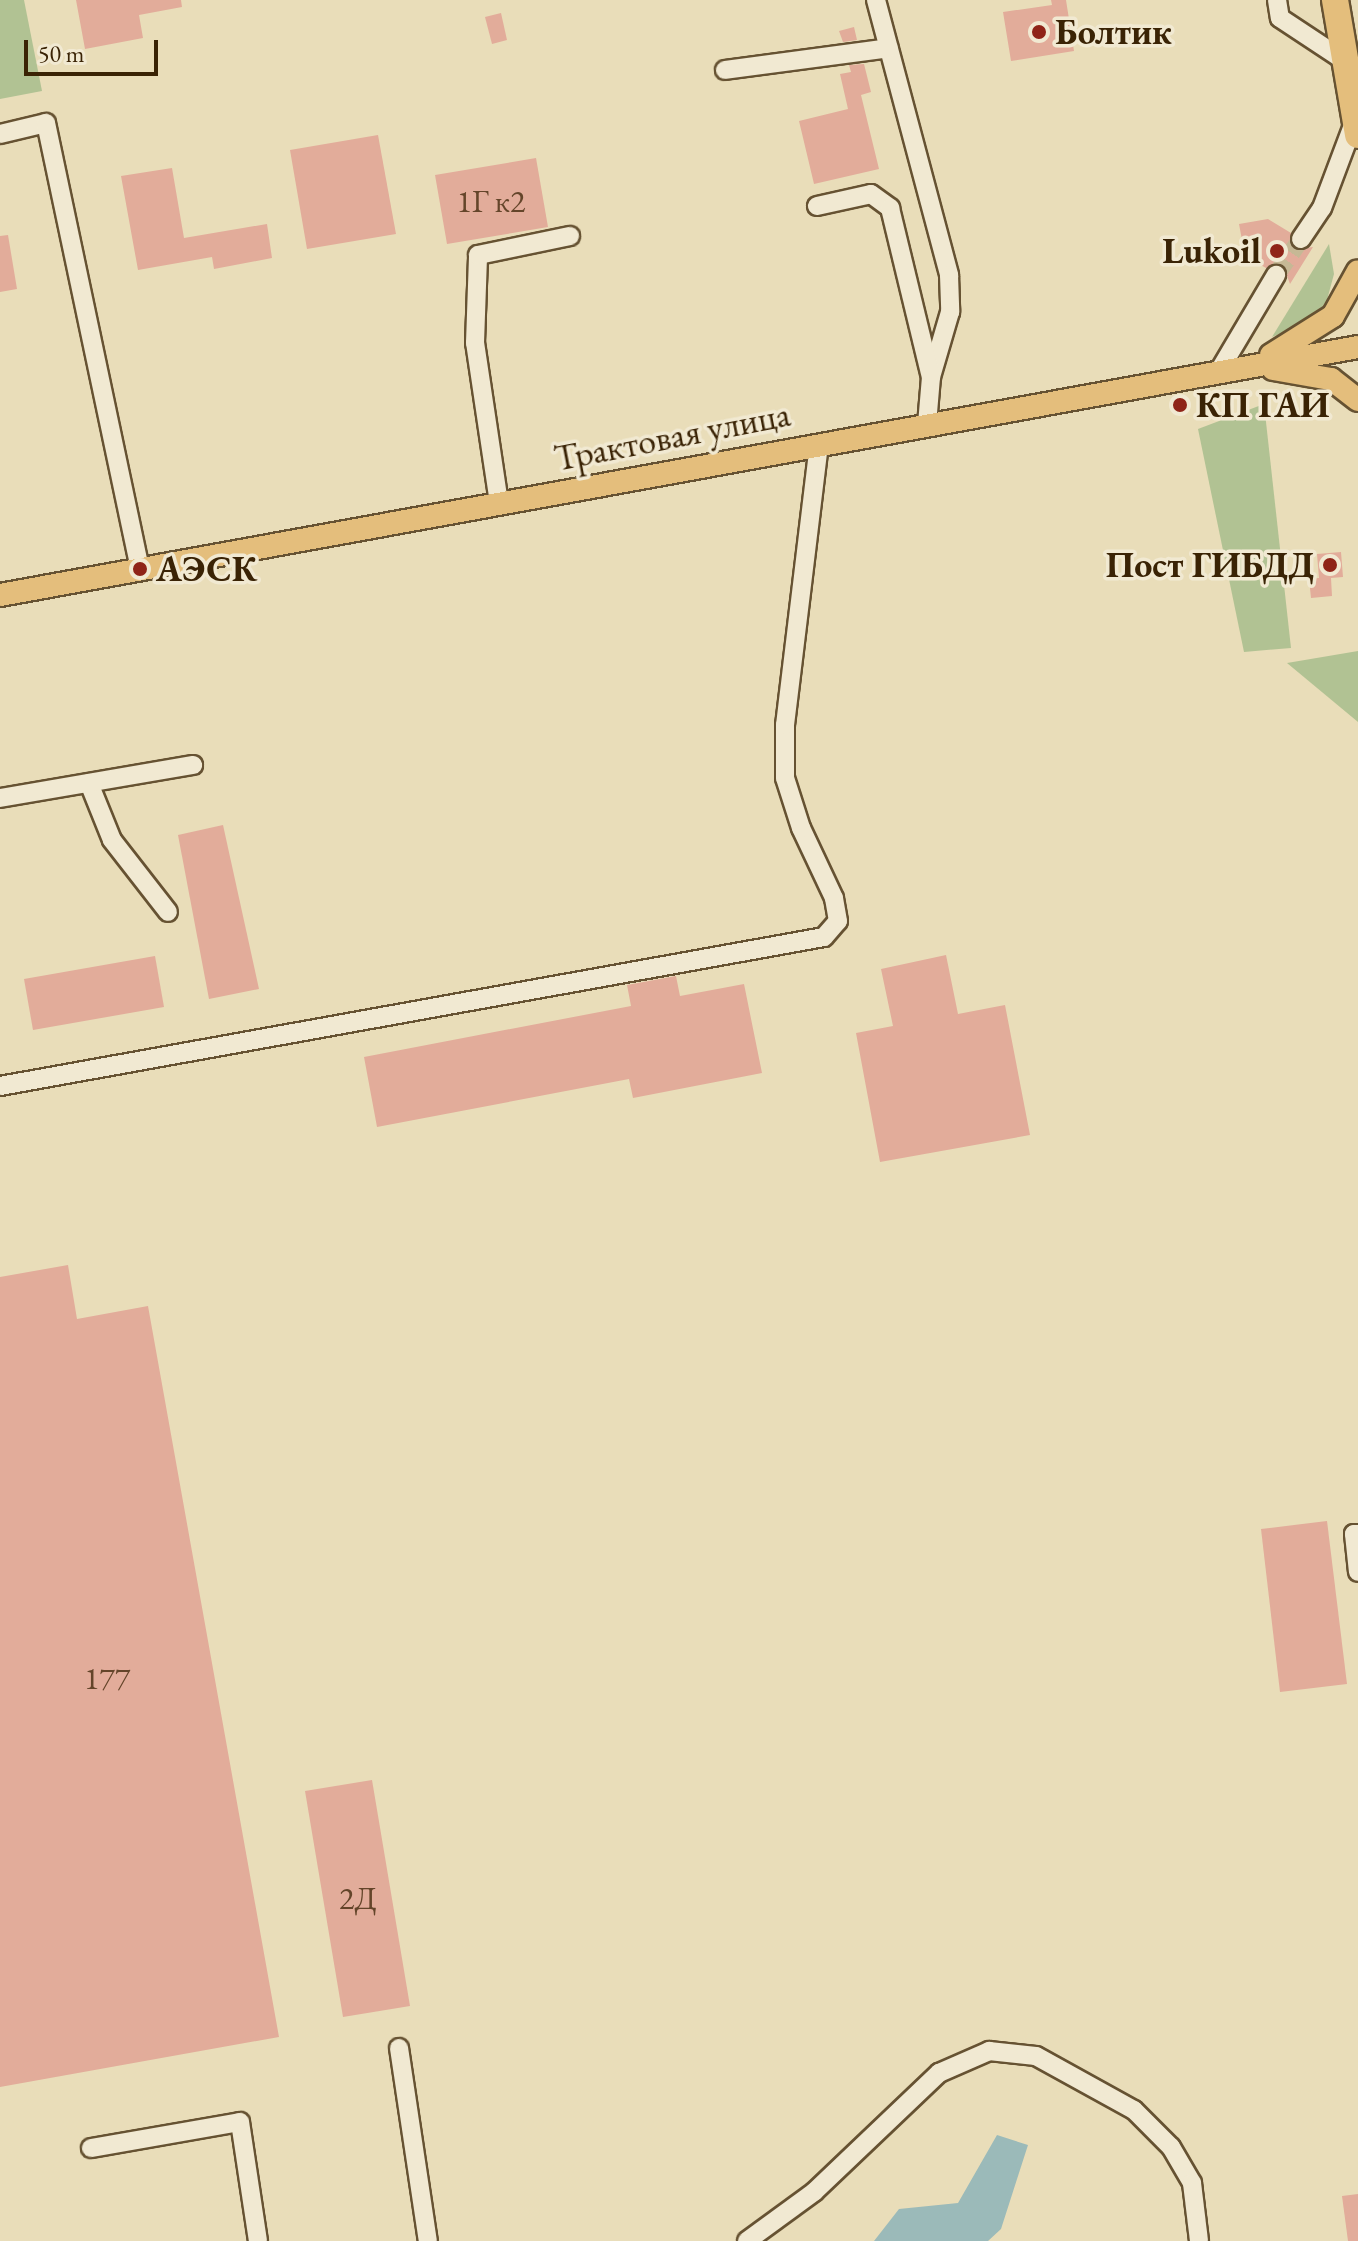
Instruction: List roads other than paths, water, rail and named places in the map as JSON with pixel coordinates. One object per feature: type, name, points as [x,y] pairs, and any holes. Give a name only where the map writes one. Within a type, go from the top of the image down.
[{"type":"highway","points":[[1335,0],[1357,127]]},
{"type":"main road","points":[[1248,366],[1333,316],[1358,271]]},
{"type":"main road","name":"Трактовая улица","points":[[0,595],[1358,347]]},
{"type":"main road","points":[[1248,366],[1331,379],[1358,400]]},
{"type":"lane","points":[[876,0],[949,275],[950,312],[931,377],[927,425]]},
{"type":"lane","points":[[1277,0],[1280,18],[1345,61]]},
{"type":"lane","points":[[725,70],[889,48]]},
{"type":"lane","points":[[0,134],[46,123],[140,569]]},
{"type":"lane","points":[[1301,239],[1322,208],[1357,127]]},
{"type":"lane","points":[[817,206],[871,194],[890,208],[931,377]]},
{"type":"lane","points":[[499,503],[475,343],[478,255],[570,236]]},
{"type":"lane","points":[[1219,371],[1276,275]]},
{"type":"lane","points":[[0,1086],[824,937],[838,921],[834,898],[801,828],[785,765],[785,725],[819,444]]},
{"type":"lane","points":[[0,798],[193,765]]},
{"type":"lane","points":[[89,783],[112,840],[168,912]]},
{"type":"lane","points":[[1358,1534],[1358,1572]]},
{"type":"lane","points":[[399,2048],[428,2241]]},
{"type":"lane","points":[[747,2241],[814,2192],[939,2073],[989,2051],[1036,2056],[1134,2110],[1171,2147],[1192,2183],[1199,2241]]},
{"type":"lane","points":[[91,2148],[240,2122],[258,2241]]},
{"type":"water","points":[[997,2135],[1028,2145],[1001,2229],[988,2241],[874,2241],[899,2209],[958,2203]]},
{"type":"tunnel","points":[[1276,275],[1301,239]]},
{"type":"place","name":"Болтик","points":[[1039,32]]},
{"type":"place","name":"Lukoil","points":[[1277,251]]},
{"type":"place","name":"КП ГАИ","points":[[1180,405]]},
{"type":"place","name":"Пост ГИБДД","points":[[1330,565]]},
{"type":"place","name":"АЭСК","points":[[140,569]]}]
